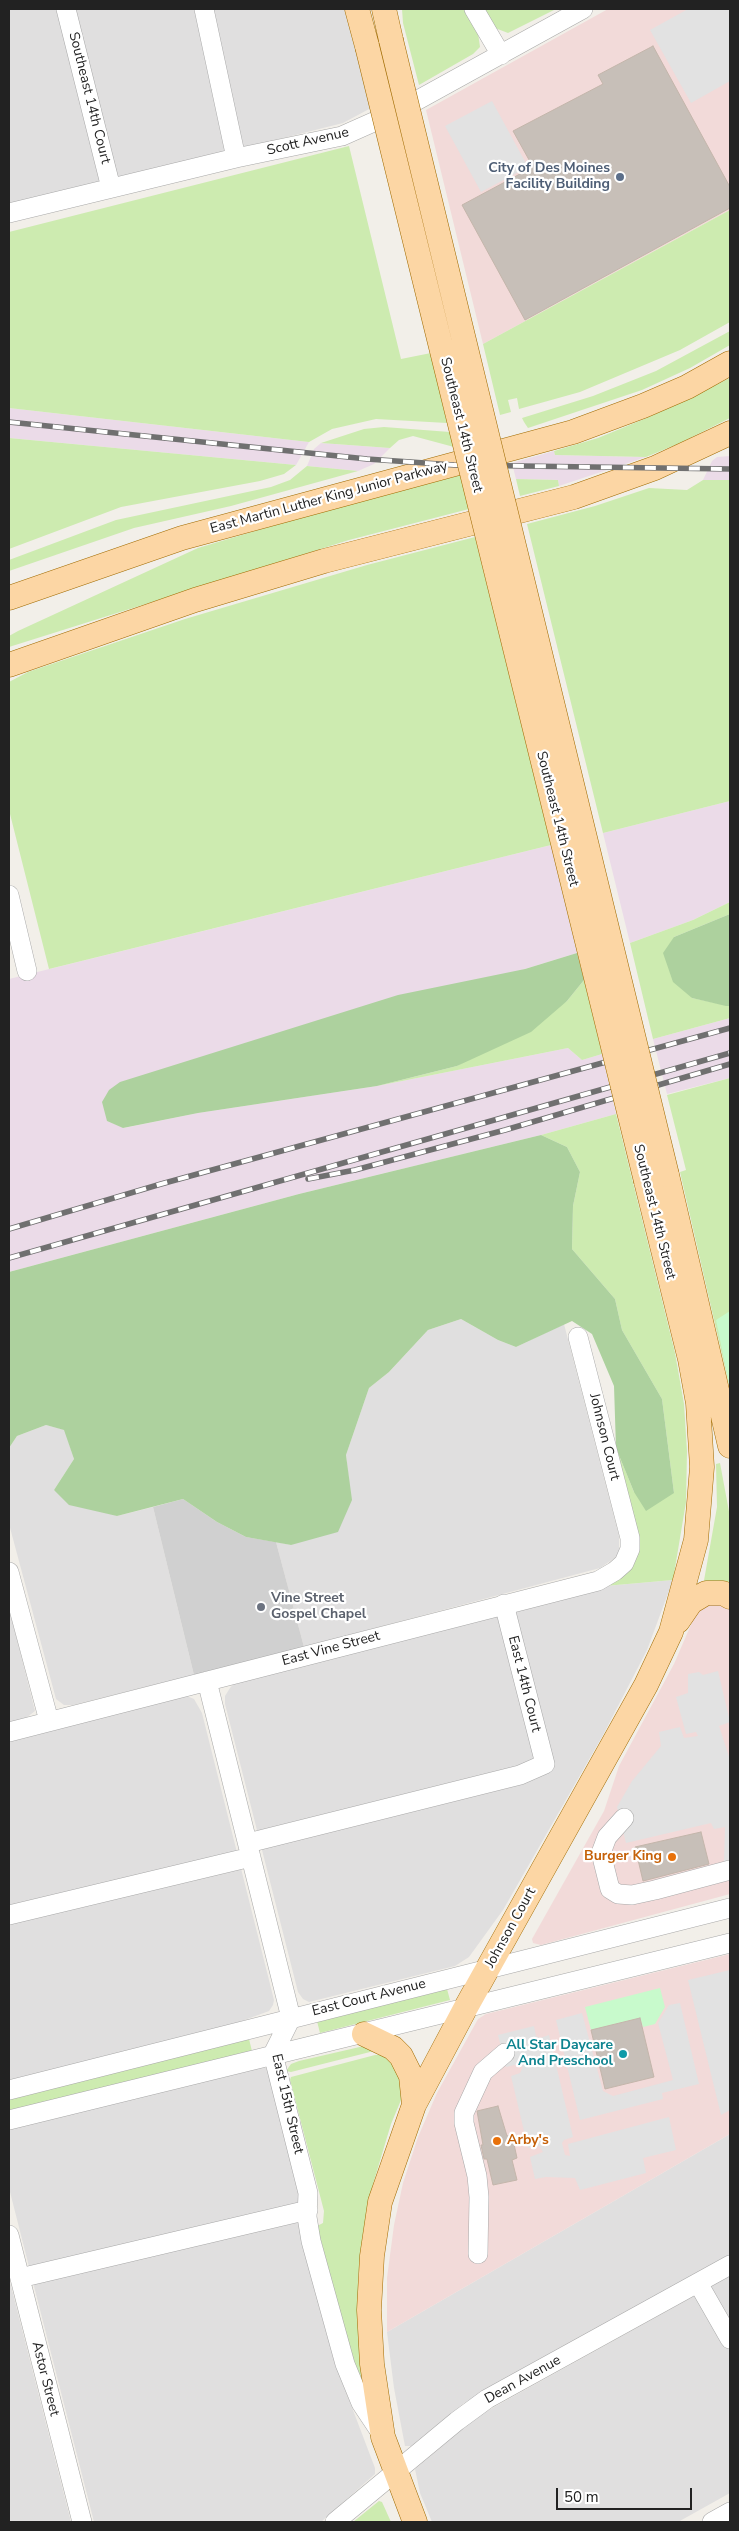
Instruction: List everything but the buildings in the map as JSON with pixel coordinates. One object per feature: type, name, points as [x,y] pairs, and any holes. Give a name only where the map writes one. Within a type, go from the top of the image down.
[{"type":"main road","name":"Southeast 14th Street","points":[[358,9],[656,1178],[730,1446]]},
{"type":"main road","name":"Southeast 14th Street","points":[[384,9],[656,1178],[698,1404],[702,1449],[702,1494],[696,1540],[671,1632]]},
{"type":"main road","name":"East Martin Luther King Junior Parkway","points":[[9,598],[182,538],[573,432],[643,406],[687,387],[730,363]]},
{"type":"main road","points":[[9,665],[195,600],[306,566],[592,490],[655,468],[730,434]]},
{"type":"main road","points":[[671,1632],[691,1602],[698,1597],[706,1593],[723,1593],[730,1597]]},
{"type":"main road","name":"Johnson Court","points":[[375,2234],[380,2202],[414,2105],[465,2009],[646,1685],[671,1632]]},
{"type":"main road","points":[[364,2034],[393,2048],[401,2056],[411,2076],[414,2105]]},
{"type":"main road","name":"East 15th Street","points":[[375,2234],[369,2310],[372,2364],[383,2437],[415,2522]]},
{"type":"street","name":"Southeast 14th Court","points":[[66,9],[111,188]]},
{"type":"street","points":[[204,9],[236,158]]},
{"type":"street","points":[[474,9],[501,55]]},
{"type":"street","name":"Scott Avenue","points":[[9,213],[236,158],[342,136],[368,126],[451,83],[583,9]]},
{"type":"street","points":[[9,895],[26,971]]},
{"type":"street","name":"Johnson Court","points":[[578,1337],[630,1538]]},
{"type":"street","name":"East Vine Street","points":[[9,1732],[598,1581],[624,1563],[630,1549],[630,1538]]},
{"type":"street","points":[[9,1572],[49,1721]]},
{"type":"street","name":"East 14th Court","points":[[250,1850],[520,1775],[545,1764],[504,1604]]},
{"type":"street","points":[[208,1681],[291,2018]]},
{"type":"street","points":[[624,1818],[607,1837],[601,1853],[608,1884],[618,1894],[632,1894],[655,1890],[730,1870]]},
{"type":"street","points":[[9,1915],[250,1850]]},
{"type":"street","name":"East Court Avenue","points":[[9,2090],[730,1908]]},
{"type":"street","points":[[9,2120],[730,1943]]},
{"type":"street","name":"East 15th Street","points":[[291,2018],[273,2054],[308,2193],[311,2240],[345,2364],[361,2403],[383,2437]]},
{"type":"street","points":[[478,2254],[477,2176],[464,2123],[464,2113],[484,2072],[505,2053]]},
{"type":"street","points":[[20,2278],[308,2210]]},
{"type":"street","name":"Astor Street","points":[[9,2235],[82,2522]]},
{"type":"street","name":"Dean Avenue","points":[[335,2522],[487,2399],[730,2265]]},
{"type":"street","points":[[698,2283],[730,2339]]},
{"type":"street","points":[[712,2522],[730,2512]]},
{"type":"shaded area","points":[[9,9],[345,9],[371,108],[343,123],[9,207]]},
{"type":"shaded area","points":[[608,9],[730,9],[730,210],[483,344],[426,110]]},
{"type":"shaded area","points":[[688,9],[730,9],[730,81],[691,103],[650,30]]},
{"type":"shaded area","points":[[492,101],[528,167],[481,192],[445,126]]},
{"type":"shaded area","points":[[9,408],[309,442],[296,465],[9,438]]},
{"type":"shaded area","points":[[321,443],[390,448],[374,464],[358,471],[307,466],[314,449]]},
{"type":"shaded area","points":[[554,451],[555,455],[646,457],[559,486],[558,480],[516,479],[512,463]]},
{"type":"shaded area","points":[[730,456],[730,480],[703,480],[712,461],[717,457]]},
{"type":"shaded area","points":[[730,801],[730,902],[693,920],[630,943],[603,833]]},
{"type":"shaded area","points":[[551,845],[577,953],[525,969],[107,1121],[124,1128],[198,1113],[377,1086],[568,1048],[582,1060],[602,1054],[616,1114],[541,1135],[299,1194],[9,1272],[9,979]]},
{"type":"shaded area","points":[[730,1018],[730,1078],[667,1094],[653,1039]]},
{"type":"shaded area","points":[[461,1319],[498,1340],[516,1347],[564,1324],[619,1536],[619,1555],[600,1568],[304,1647],[276,1542],[291,1545],[351,1500],[346,1455],[369,1388],[389,1372],[428,1330]]},
{"type":"shaded area","points":[[46,1425],[65,1430],[74,1459],[54,1490],[117,1516],[153,1507],[194,1675],[73,1705],[64,1705],[56,1699],[9,1524],[9,1448],[17,1436]]},
{"type":"shaded area","points":[[183,1499],[217,1522],[246,1537],[276,1542],[304,1647],[194,1675],[153,1507]]},
{"type":"shaded area","points":[[673,1580],[647,1650],[603,1735],[503,1910],[469,1957],[455,1966],[309,2002],[303,1999],[298,1992],[225,1704],[225,1696],[236,1681],[605,1586]]},
{"type":"shaded area","points":[[707,1604],[730,1604],[730,1894],[541,1945],[533,1943],[532,1939],[604,1811],[619,1766],[674,1664],[696,1613]]},
{"type":"shaded area","points":[[9,1608],[35,1711],[26,1718],[9,1723]]},
{"type":"shaded area","points":[[718,1671],[730,1722],[719,1726],[730,1760],[730,1875],[724,1862],[725,1827],[714,1829],[711,1823],[626,1843],[617,1807],[632,1781],[661,1746],[659,1732],[680,1727],[684,1738],[698,1736],[696,1732],[686,1734],[676,1697],[688,1693],[688,1674],[699,1672],[703,1675]]},
{"type":"shaded area","points":[[187,1696],[194,1699],[202,1713],[274,2000],[273,2005],[269,2011],[215,2031],[9,2083],[9,1742],[176,1697]]},
{"type":"shaded area","points":[[730,1954],[730,2134],[387,2332],[387,2278],[394,2225],[403,2183],[418,2137],[437,2093],[478,2019],[486,2014]]},
{"type":"shaded area","points":[[730,1970],[730,2110],[721,2115],[688,1980]]},
{"type":"shaded area","points":[[680,2003],[699,2084],[662,2093],[663,2099],[580,2120],[556,2020],[582,2013],[603,2091],[613,2096],[673,2080],[658,2023],[669,2005]]},
{"type":"shaded area","points":[[534,2026],[536,2036],[540,2038],[549,2035],[573,2137],[564,2140],[562,2143],[565,2155],[570,2156],[568,2144],[669,2117],[676,2150],[643,2158],[646,2173],[580,2190],[575,2178],[546,2177],[535,2179],[530,2157],[543,2152],[539,2146],[528,2148],[511,2076],[520,2073],[523,2067],[519,2064],[506,2067],[498,2035]]},
{"type":"shaded area","points":[[259,2066],[266,2068],[273,2079],[340,2376],[375,2468],[375,2474],[321,2522],[94,2522],[9,2188],[9,2128]]},
{"type":"shaded area","points":[[730,2134],[730,2255],[464,2403],[411,2446],[405,2446],[394,2388],[387,2332]]},
{"type":"shaded area","points":[[730,2276],[730,2493],[678,2522],[432,2522],[420,2493],[415,2469],[467,2425],[478,2416]]},
{"type":"shaded area","points":[[9,2278],[71,2522],[9,2522]]},
{"type":"green space","points":[[402,9],[465,9],[478,33],[480,47],[473,54],[419,85],[403,23]]},
{"type":"green space","points":[[483,9],[556,9],[508,33],[495,28]]},
{"type":"green space","points":[[349,146],[401,359],[431,353],[447,423],[376,419],[332,429],[309,442],[9,408],[9,232]]},
{"type":"green space","points":[[730,210],[730,322],[680,350],[580,392],[519,409],[517,398],[508,400],[511,412],[500,415],[483,344]]},
{"type":"green space","points":[[730,331],[730,345],[690,368],[642,390],[528,428],[522,418],[593,396],[656,371]]},
{"type":"green space","points":[[730,378],[730,418],[680,443],[646,457],[555,455],[554,451],[598,438],[649,417]]},
{"type":"green space","points":[[384,427],[450,432],[454,447],[413,436],[399,440],[390,448],[321,443],[364,429]]},
{"type":"green space","points":[[9,438],[296,465],[284,474],[260,481],[121,507],[9,549]]},
{"type":"green space","points":[[307,466],[358,471],[231,506],[134,528],[9,571],[9,560],[116,520],[271,487],[290,480]]},
{"type":"green space","points":[[461,475],[469,509],[349,540],[9,647],[9,636],[18,631],[198,548],[346,504]]},
{"type":"green space","points":[[516,479],[558,480],[559,486],[520,496]]},
{"type":"green space","points":[[703,480],[730,480],[730,801],[603,833],[527,524],[595,506],[649,488],[687,490]]},
{"type":"green space","points":[[475,537],[551,845],[49,969],[9,810],[9,682],[28,672],[185,619],[367,565]]},
{"type":"green space","points":[[730,902],[730,914],[674,937],[692,998],[730,1006],[730,1018],[653,1039],[630,943],[693,920]]},
{"type":"green space","points":[[730,914],[730,1006],[692,998],[673,982],[663,953],[674,937]]},
{"type":"green space","points":[[577,953],[584,980],[567,1001],[531,1032],[457,1066],[377,1086],[198,1113],[123,1128],[107,1121],[102,1102],[109,1090],[120,1082],[398,995],[525,969]]},
{"type":"green space","points":[[584,980],[602,1054],[582,1060],[568,1048],[377,1086],[457,1066],[567,1001]]},
{"type":"green space","points":[[730,1078],[730,1389],[680,1172],[686,1170],[667,1095]]},
{"type":"green space","points":[[616,1114],[675,1353],[684,1404],[687,1451],[686,1502],[673,1580],[605,1586],[631,1565],[616,1448],[634,1492],[674,1493],[662,1399],[622,1330],[615,1299],[572,1249],[573,1206],[580,1172],[567,1147],[541,1135]]},
{"type":"green space","points":[[541,1135],[567,1147],[580,1172],[573,1206],[572,1249],[615,1299],[622,1330],[662,1399],[674,1493],[646,1511],[634,1492],[616,1448],[614,1386],[592,1334],[572,1321],[516,1347],[498,1340],[461,1319],[428,1330],[389,1372],[369,1388],[346,1455],[352,1500],[338,1532],[291,1545],[246,1537],[217,1522],[183,1499],[117,1516],[69,1505],[54,1490],[74,1459],[64,1430],[46,1425],[17,1436],[9,1448],[9,1272],[299,1194]]},
{"type":"green space","points":[[730,1311],[730,1389],[716,1320]]},
{"type":"green space","points":[[720,1463],[730,1517],[730,1586],[703,1586],[717,1507],[716,1464]]},
{"type":"green space","points":[[660,1988],[665,2007],[655,2024],[643,2027],[640,2018],[591,2030],[585,2007]]},
{"type":"green space","points":[[447,1989],[450,2000],[320,2033],[317,2021]]},
{"type":"green space","points":[[249,2039],[252,2051],[10,2111],[9,2099]]},
{"type":"green space","points":[[364,2046],[374,2051],[291,2072],[286,2071],[291,2064],[299,2061]]},
{"type":"green space","points":[[375,2055],[389,2055],[396,2063],[404,2093],[391,2124],[373,2184],[363,2233],[358,2279],[363,2385],[359,2384],[317,2226],[323,2223],[324,2211],[290,2080],[291,2077]]},
{"type":"green space","points":[[379,2501],[382,2502],[391,2522],[353,2522]]},
{"type":"railway","points":[[9,422],[367,459],[454,465],[730,469]]},
{"type":"railway","points":[[9,1229],[161,1184],[730,1028]]},
{"type":"railway","points":[[9,1258],[730,1053]]},
{"type":"railway","points":[[308,1179],[355,1170],[505,1130],[730,1064]]},
{"type":"place","name":"City of Des Moines Facility Building","points":[[620,177]]},
{"type":"place","name":"Vine Street Gospel Chapel","points":[[261,1607]]},
{"type":"place","name":"Burger King","points":[[672,1857]]},
{"type":"place","name":"All Star Daycare And Preschool","points":[[623,2054]]},
{"type":"place","name":"Arby's","points":[[497,2141]]}]
